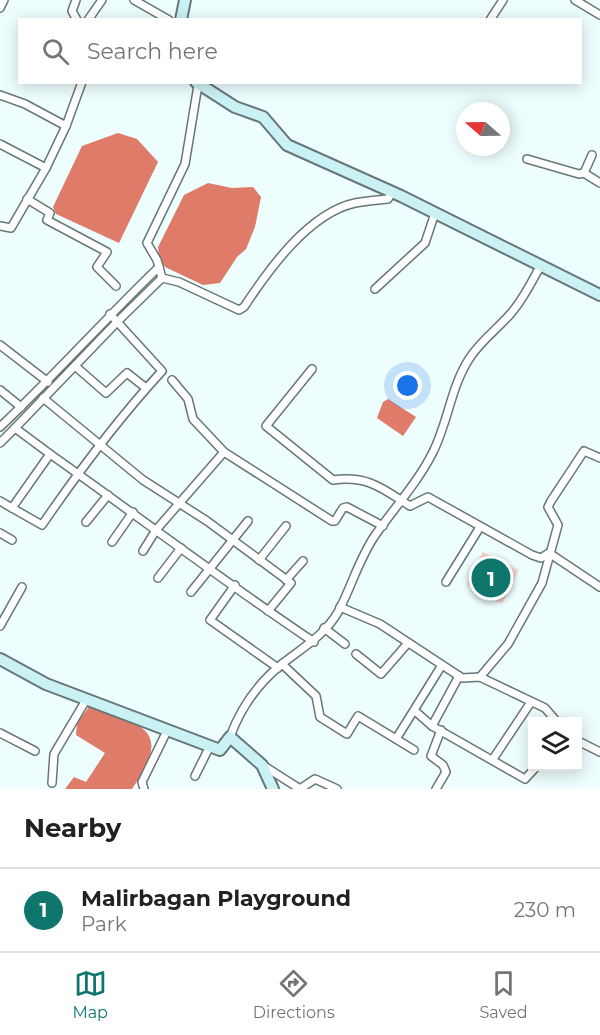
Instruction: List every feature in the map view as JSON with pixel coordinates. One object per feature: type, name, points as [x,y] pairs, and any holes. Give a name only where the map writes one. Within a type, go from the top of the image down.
[{"type":"street","points":[[0,8],[4,0]]},
{"type":"street","points":[[76,0],[72,11],[76,18]]},
{"type":"street","points":[[89,18],[102,0]]},
{"type":"street","points":[[134,0],[166,18]]},
{"type":"street","points":[[181,18],[185,0]]},
{"type":"street","points":[[491,18],[503,0]]},
{"type":"street","points":[[575,0],[600,15]]},
{"type":"street","points":[[0,226],[11,228],[46,168],[66,126],[81,84]]},
{"type":"street","points":[[162,278],[147,243],[185,164],[197,84],[235,107],[263,117],[287,145],[392,192],[600,295]]},
{"type":"street","points":[[0,95],[25,104],[66,126]]},
{"type":"street","points":[[0,144],[46,168]]},
{"type":"street","points":[[584,173],[592,155]]},
{"type":"street","points":[[527,159],[555,169],[584,173],[600,183]]},
{"type":"street","points":[[162,278],[179,282],[239,310],[244,307],[284,252],[308,229],[354,203],[388,199],[392,192]]},
{"type":"street","points":[[27,200],[50,213],[47,220],[107,252],[97,267],[116,286]]},
{"type":"street","points":[[375,289],[425,243],[435,213]]},
{"type":"street","points":[[0,659],[46,684],[220,750],[230,737],[240,710],[280,666],[314,642],[340,607],[354,573],[434,451],[455,389],[469,359],[487,336],[512,312],[541,266]]},
{"type":"street","points":[[0,427],[48,382],[110,314],[159,267]]},
{"type":"street","points":[[0,442],[162,278]]},
{"type":"street","points":[[0,501],[42,525],[125,411],[162,371],[110,314]]},
{"type":"street","points":[[0,345],[48,382]]},
{"type":"street","points":[[75,366],[106,393],[127,373],[146,388]]},
{"type":"street","points":[[312,369],[266,426],[333,480],[354,477],[377,486],[402,502],[413,506],[428,497],[532,555],[542,558],[549,553]]},
{"type":"street","points":[[172,380],[188,399],[193,419],[224,452],[332,521],[335,521],[343,508],[347,507],[383,526]]},
{"type":"street","points":[[0,390],[21,407]]},
{"type":"street","points":[[44,398],[143,480],[291,583],[268,611]]},
{"type":"street","points":[[15,428],[314,642]]},
{"type":"street","points":[[480,677],[498,658],[515,633],[542,583],[558,525],[548,507],[551,501],[584,451],[600,458]]},
{"type":"street","points":[[143,551],[156,530],[224,452]]},
{"type":"street","points":[[12,508],[50,454]]},
{"type":"street","points":[[86,522],[108,495]]},
{"type":"street","points":[[112,542],[133,512]]},
{"type":"street","points":[[191,592],[211,570],[248,520]]},
{"type":"street","points":[[259,560],[286,526]]},
{"type":"street","points":[[446,582],[480,527]]},
{"type":"street","points":[[0,533],[12,540]]},
{"type":"street","points":[[158,578],[181,548]]},
{"type":"street","points":[[549,553],[600,587]]},
{"type":"street","points":[[286,580],[303,561]]},
{"type":"street","points":[[235,585],[210,620],[280,666],[316,696],[320,717],[347,735],[358,716],[414,750]]},
{"type":"street","points":[[0,626],[22,587]]},
{"type":"street","points":[[340,607],[380,624],[459,676],[480,677],[545,708],[553,717]]},
{"type":"street","points":[[324,628],[345,644]]},
{"type":"street","points":[[356,654],[383,674],[408,643]]},
{"type":"street","points":[[396,739],[442,664]]},
{"type":"street","points":[[432,726],[459,676]]},
{"type":"street","points":[[52,783],[54,754],[86,700]]},
{"type":"street","points":[[493,759],[531,702]]},
{"type":"street","points":[[415,711],[432,726],[525,779],[532,771]]},
{"type":"street","points":[[144,789],[142,782],[167,730]]},
{"type":"street","points":[[436,789],[446,772],[443,765],[431,756],[441,730]]},
{"type":"street","points":[[0,733],[35,751]]},
{"type":"street","points":[[230,737],[262,765],[300,789],[315,779],[337,789]]},
{"type":"street","points":[[582,743],[600,752]]},
{"type":"street","points":[[195,776],[210,746]]},
{"type":"street","points":[[262,765],[271,788]]},
{"type":"shaded area","points":[[118,133],[137,139],[158,162],[119,243],[56,214],[53,207],[82,146]]},
{"type":"shaded area","points":[[208,183],[232,188],[253,187],[261,197],[255,227],[246,249],[237,257],[220,283],[203,285],[165,267],[159,258],[158,247],[184,195]]},
{"type":"shaded area","points":[[388,399],[416,417],[403,436],[377,418],[383,402]]},
{"type":"shaded area","points":[[483,552],[519,570],[502,604],[468,586],[468,576]]},
{"type":"shaded area","points":[[91,704],[138,725],[147,733],[151,742],[150,754],[132,789],[65,789],[74,777],[86,782],[105,753],[76,735],[77,723]]},
{"type":"place","name":"Malirbagan Playground","points":[[491,578]]}]
